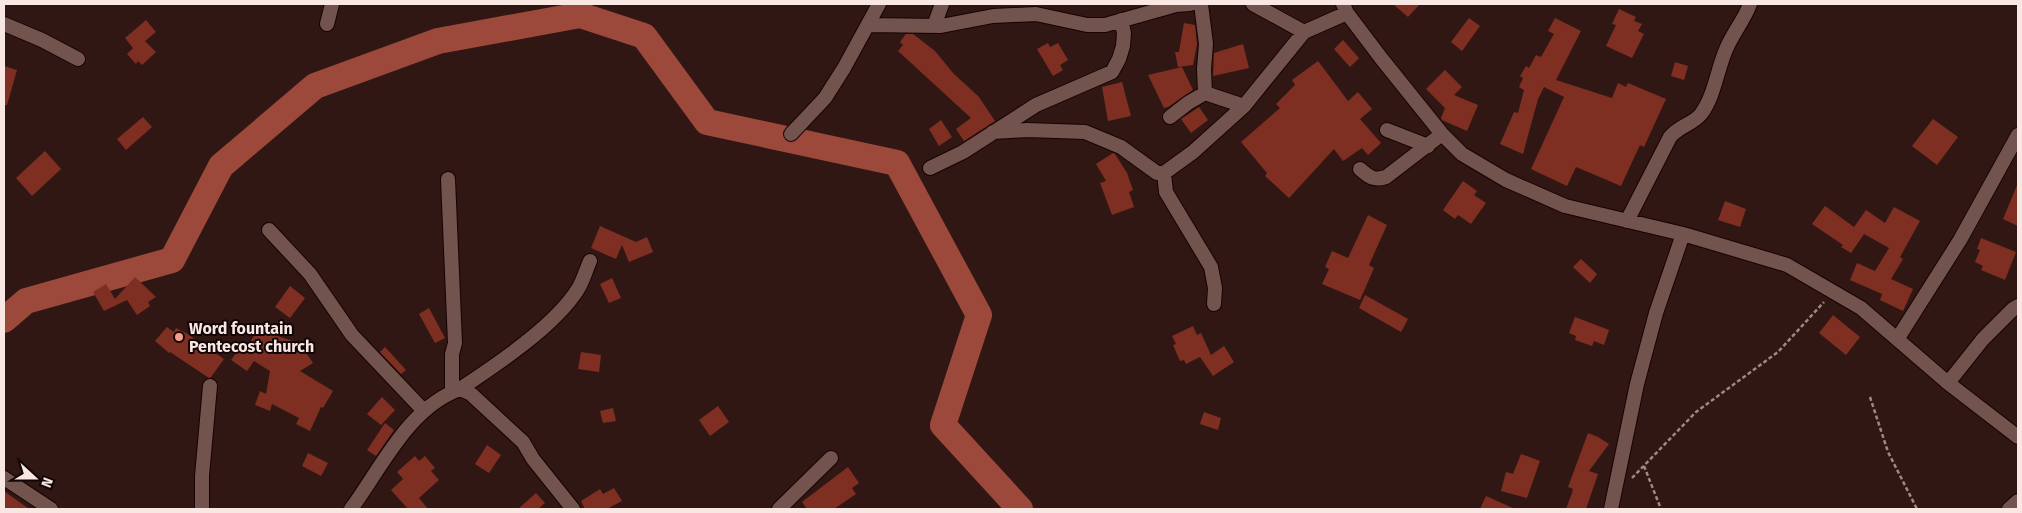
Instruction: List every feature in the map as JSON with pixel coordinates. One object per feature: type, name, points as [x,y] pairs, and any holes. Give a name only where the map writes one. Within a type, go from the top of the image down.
[{"type":"street","points":[[327,24],[332,4]]},
{"type":"street","points":[[790,134],[824,98],[844,68],[879,4]]},
{"type":"street","points":[[934,26],[942,4]]},
{"type":"street","points":[[868,25],[941,26],[993,16],[1036,14],[1087,25],[1105,25],[1176,5],[1190,4]]},
{"type":"street","points":[[1201,4],[1206,44],[1205,93]]},
{"type":"street","points":[[1253,4],[1304,32]]},
{"type":"street","points":[[1626,221],[1670,137],[1676,130],[1696,119],[1704,109],[1725,50],[1750,4]]},
{"type":"street","points":[[993,132],[1026,130],[1085,132],[1121,147],[1157,173],[1164,173],[1193,152],[1244,106],[1304,32],[1345,8],[1442,134],[1462,154],[1506,180],[1565,206],[1683,234],[1786,265],[1861,308],[1948,383],[2018,437]]},
{"type":"street","points":[[930,168],[963,152],[1036,105],[1112,72],[1123,46],[1124,33],[1121,20]]},
{"type":"street","points":[[4,24],[42,40],[78,59]]},
{"type":"street","points":[[1170,116],[1205,93],[1244,106]]},
{"type":"street","points":[[1387,130],[1428,146]]},
{"type":"street","points":[[1360,169],[1376,180],[1386,177],[1442,134]]},
{"type":"street","points":[[1898,338],[1960,240],[2018,135]]},
{"type":"street","points":[[1164,173],[1166,192],[1183,224],[1193,236],[1211,267],[1215,288],[1214,304]]},
{"type":"street","points":[[448,179],[455,342],[452,354],[456,390]]},
{"type":"street","points":[[269,230],[310,274],[352,335],[424,411]]},
{"type":"street","points":[[1611,509],[1640,375],[1656,313],[1683,234]]},
{"type":"street","points":[[351,509],[395,444],[424,411],[444,394],[456,390],[499,362],[560,312],[578,289],[590,260]]},
{"type":"street","points":[[1948,383],[1983,339],[2012,308],[2018,306]]},
{"type":"street","points":[[202,509],[202,476],[210,386]]},
{"type":"street","points":[[456,390],[471,394],[523,442],[573,509]]},
{"type":"street","points":[[780,509],[831,458]]},
{"type":"street","points":[[4,478],[51,509]]},
{"type":"street","points":[[2009,509],[2018,501]]},
{"type":"path","points":[[1614,495],[1696,412],[1778,352],[1815,310],[1836,293]]},
{"type":"path","points":[[1870,397],[1888,452],[1917,509]]},
{"type":"path","points":[[1644,466],[1661,509]]},
{"type":"building","points":[[1393,4],[1420,4],[1408,17]]},
{"type":"building","points":[[1619,9],[1636,17],[1634,21],[1642,24],[1638,31],[1644,34],[1632,58],[1606,46],[1616,25],[1612,24]]},
{"type":"building","points":[[1469,18],[1480,26],[1462,51],[1451,42]]},
{"type":"building","points":[[1555,18],[1581,31],[1556,80],[1612,98],[1618,83],[1626,87],[1628,83],[1666,99],[1644,147],[1640,145],[1621,186],[1576,167],[1567,186],[1531,169],[1564,97],[1544,87],[1538,99],[1523,154],[1500,144],[1514,112],[1518,113],[1524,90],[1519,87],[1523,78],[1520,76],[1526,66],[1529,68],[1536,55],[1541,57],[1554,34],[1548,31]]},
{"type":"building","points":[[146,20],[156,32],[145,41],[156,52],[142,65],[138,61],[136,64],[127,54],[133,48],[125,38]]},
{"type":"building","points":[[1184,23],[1195,25],[1197,44],[1193,65],[1178,67],[1175,52],[1179,52]]},
{"type":"building","points":[[906,34],[913,34],[935,51],[953,73],[979,97],[995,121],[964,141],[956,129],[971,118],[898,51],[903,45],[900,42]]},
{"type":"building","points":[[1343,40],[1359,58],[1350,67],[1334,49]]},
{"type":"building","points":[[1048,43],[1050,47],[1058,43],[1068,60],[1060,65],[1063,70],[1053,76],[1037,49]]},
{"type":"building","points":[[1243,44],[1249,68],[1213,76],[1214,53]]},
{"type":"building","points":[[1318,61],[1348,101],[1358,92],[1372,109],[1360,119],[1381,143],[1368,155],[1362,148],[1343,161],[1334,149],[1289,198],[1265,176],[1267,173],[1241,142],[1280,108],[1276,104],[1295,85],[1292,80]]},
{"type":"building","points":[[1675,62],[1688,66],[1684,80],[1671,76]]},
{"type":"building","points":[[4,66],[17,70],[7,105],[4,105]]},
{"type":"building","points":[[1182,67],[1193,90],[1164,108],[1148,75]]},
{"type":"building","points":[[1445,70],[1462,87],[1454,95],[1478,105],[1467,131],[1442,120],[1445,108],[1426,89]]},
{"type":"building","points":[[1122,82],[1131,116],[1108,121],[1102,87]]},
{"type":"building","points":[[1199,107],[1208,120],[1191,133],[1181,119]]},
{"type":"building","points":[[143,117],[152,127],[126,150],[117,139]]},
{"type":"building","points":[[1933,119],[1958,137],[1937,165],[1912,146]]},
{"type":"building","points":[[941,120],[952,137],[939,146],[929,129]]},
{"type":"building","points":[[45,151],[61,169],[32,196],[16,178]]},
{"type":"building","points":[[1113,153],[1127,173],[1133,190],[1129,192],[1134,207],[1112,215],[1100,183],[1106,181],[1096,164]]},
{"type":"building","points":[[1463,181],[1477,191],[1474,195],[1486,203],[1471,224],[1458,215],[1455,219],[1443,210]]},
{"type":"building","points":[[2018,183],[2018,226],[2003,219]]},
{"type":"building","points":[[1725,201],[1746,209],[1740,227],[1718,220]]},
{"type":"building","points":[[1825,206],[1854,227],[1866,210],[1885,223],[1894,207],[1920,221],[1900,257],[1903,259],[1891,279],[1913,289],[1903,311],[1880,300],[1882,294],[1850,280],[1857,263],[1875,271],[1889,248],[1864,234],[1851,253],[1841,247],[1843,245],[1812,224]]},
{"type":"building","points":[[1368,215],[1387,225],[1369,265],[1374,268],[1360,300],[1322,284],[1329,269],[1325,267],[1332,251],[1348,258]]},
{"type":"building","points":[[600,226],[636,242],[647,237],[653,252],[629,262],[622,245],[616,259],[591,248]]},
{"type":"building","points":[[1981,238],[2016,252],[2005,280],[1981,270],[1983,266],[1975,262],[1980,250],[1977,249]]},
{"type":"building","points":[[1581,259],[1597,274],[1590,283],[1573,267]]},
{"type":"building","points":[[135,277],[156,297],[148,302],[150,306],[137,315],[127,300],[104,311],[93,292],[106,284],[115,299]]},
{"type":"building","points":[[612,278],[621,298],[609,303],[600,284]]},
{"type":"building","points":[[290,286],[305,298],[290,318],[275,307]]},
{"type":"building","points":[[1365,295],[1408,319],[1401,332],[1359,308]]},
{"type":"building","points":[[429,308],[445,338],[435,343],[419,314]]},
{"type":"building","points":[[1833,315],[1860,337],[1846,355],[1819,333]]},
{"type":"building","points":[[1575,317],[1609,330],[1604,345],[1594,341],[1592,346],[1575,340],[1576,336],[1569,333]]},
{"type":"building","points":[[1193,326],[1197,335],[1201,333],[1211,355],[1224,346],[1234,362],[1213,376],[1200,357],[1186,364],[1184,360],[1180,361],[1173,345],[1176,344],[1172,336]]},
{"type":"building","points":[[167,327],[174,332],[176,328],[186,333],[224,359],[211,377],[209,378],[169,353],[155,341]]},
{"type":"building","points":[[259,328],[296,342],[294,348],[305,351],[313,363],[300,371],[333,391],[323,408],[321,407],[310,431],[296,424],[299,418],[272,404],[270,411],[255,405],[260,391],[266,394],[270,371],[254,361],[247,371],[231,360],[244,342],[248,345]]},
{"type":"building","points":[[385,347],[406,370],[401,374],[380,352]]},
{"type":"building","points":[[581,352],[601,355],[599,372],[578,369]]},
{"type":"building","points":[[382,397],[395,410],[381,425],[367,414]]},
{"type":"building","points":[[718,406],[729,422],[710,436],[699,420]]},
{"type":"building","points":[[613,408],[616,421],[603,423],[600,411]]},
{"type":"building","points":[[1204,412],[1221,418],[1218,430],[1200,424]]},
{"type":"building","points":[[385,423],[394,430],[376,456],[367,450]]},
{"type":"building","points":[[1588,433],[1609,444],[1589,471],[1598,474],[1586,509],[1566,509],[1573,489],[1568,487]]},
{"type":"building","points":[[487,445],[501,455],[489,473],[475,464]]},
{"type":"building","points":[[308,453],[328,463],[321,476],[302,466]]},
{"type":"building","points":[[1521,454],[1540,461],[1527,498],[1501,491],[1506,472],[1513,474]]},
{"type":"building","points":[[415,456],[419,461],[425,456],[435,468],[431,471],[439,480],[419,498],[428,509],[408,509],[391,490],[403,479],[397,472]]},
{"type":"building","points":[[848,467],[859,483],[852,488],[856,494],[834,509],[807,509],[802,502]]},
{"type":"building","points":[[614,488],[622,501],[607,509],[585,509],[581,501],[600,489],[603,494]]},
{"type":"building","points":[[4,491],[29,509],[4,509]]},
{"type":"building","points":[[536,493],[545,503],[538,509],[518,509]]},
{"type":"building","points":[[1486,496],[1515,509],[1480,509]]},
{"type":"waterway","points":[[4,320],[26,301],[172,260],[221,166],[315,86],[438,41],[580,15],[644,36],[707,122],[897,163],[979,315],[943,425],[1020,509]]},
{"type":"place","name":"Word fountain Pentecost church","points":[[179,337]]}]
